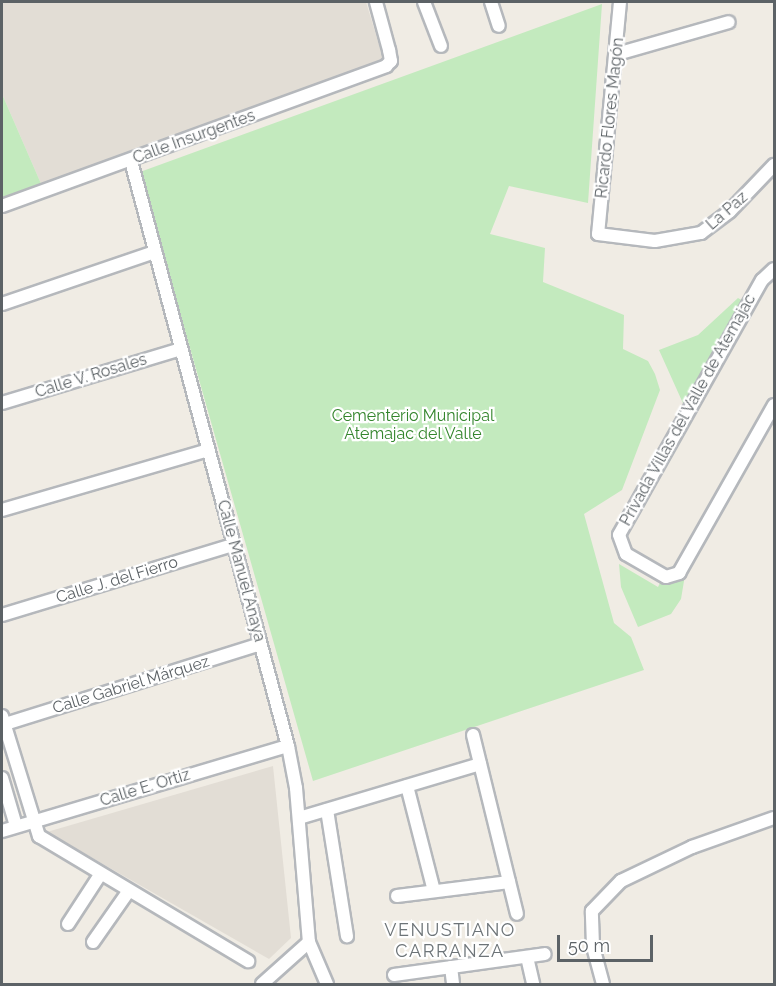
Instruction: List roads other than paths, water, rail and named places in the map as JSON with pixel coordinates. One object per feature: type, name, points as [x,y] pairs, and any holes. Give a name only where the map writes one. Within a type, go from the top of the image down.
[{"type":"street","name":"Calle Insurgentes","points":[[2,206],[386,66],[391,61],[376,2]]},
{"type":"street","points":[[424,2],[441,46]]},
{"type":"street","points":[[491,2],[499,26]]},
{"type":"street","name":"Ricardo Flores Magón","points":[[598,234],[617,54],[620,2]]},
{"type":"street","points":[[617,54],[729,22]]},
{"type":"street","name":"Calle Manuel Anaya","points":[[130,161],[288,746],[299,818],[309,942],[327,984]]},
{"type":"street","name":"La Paz","points":[[598,234],[655,241],[701,233],[730,211],[774,165]]},
{"type":"street","points":[[2,304],[155,252]]},
{"type":"street","name":"Privada Villas del Valle de Atemajac","points":[[774,269],[762,280],[619,535],[626,554],[666,578],[679,573],[774,405]]},
{"type":"street","name":"Calle V. Rosales","points":[[2,404],[181,349]]},
{"type":"street","points":[[2,510],[208,450]]},
{"type":"street","name":"Calle J. del Fierro","points":[[2,615],[233,545]]},
{"type":"street","name":"Calle Gabriel Márquez","points":[[2,722],[260,644]]},
{"type":"street","points":[[2,722],[39,836],[128,892],[248,961]]},
{"type":"street","points":[[473,735],[517,914]]},
{"type":"street","name":"Calle E. Ortiz","points":[[2,831],[288,746]]},
{"type":"street","points":[[299,818],[480,764]]},
{"type":"street","points":[[2,777],[16,826]]},
{"type":"street","points":[[407,786],[434,891]]},
{"type":"street","points":[[327,810],[347,936]]},
{"type":"street","points":[[603,984],[593,946],[592,911],[621,881],[692,847],[774,818]]},
{"type":"street","points":[[68,924],[100,875]]},
{"type":"street","points":[[397,896],[509,882]]},
{"type":"street","points":[[93,942],[128,892]]},
{"type":"street","points":[[262,984],[309,942]]},
{"type":"street","points":[[394,975],[544,954]]},
{"type":"street","points":[[527,957],[534,984]]},
{"type":"street","points":[[450,967],[453,984]]},
{"type":"district","name":"VENUSTIANO CARRANZA","points":[[450,941]]},
{"type":"park label","name":"Cementerio Municipal Atemajac del Valle","points":[[413,425]]}]
